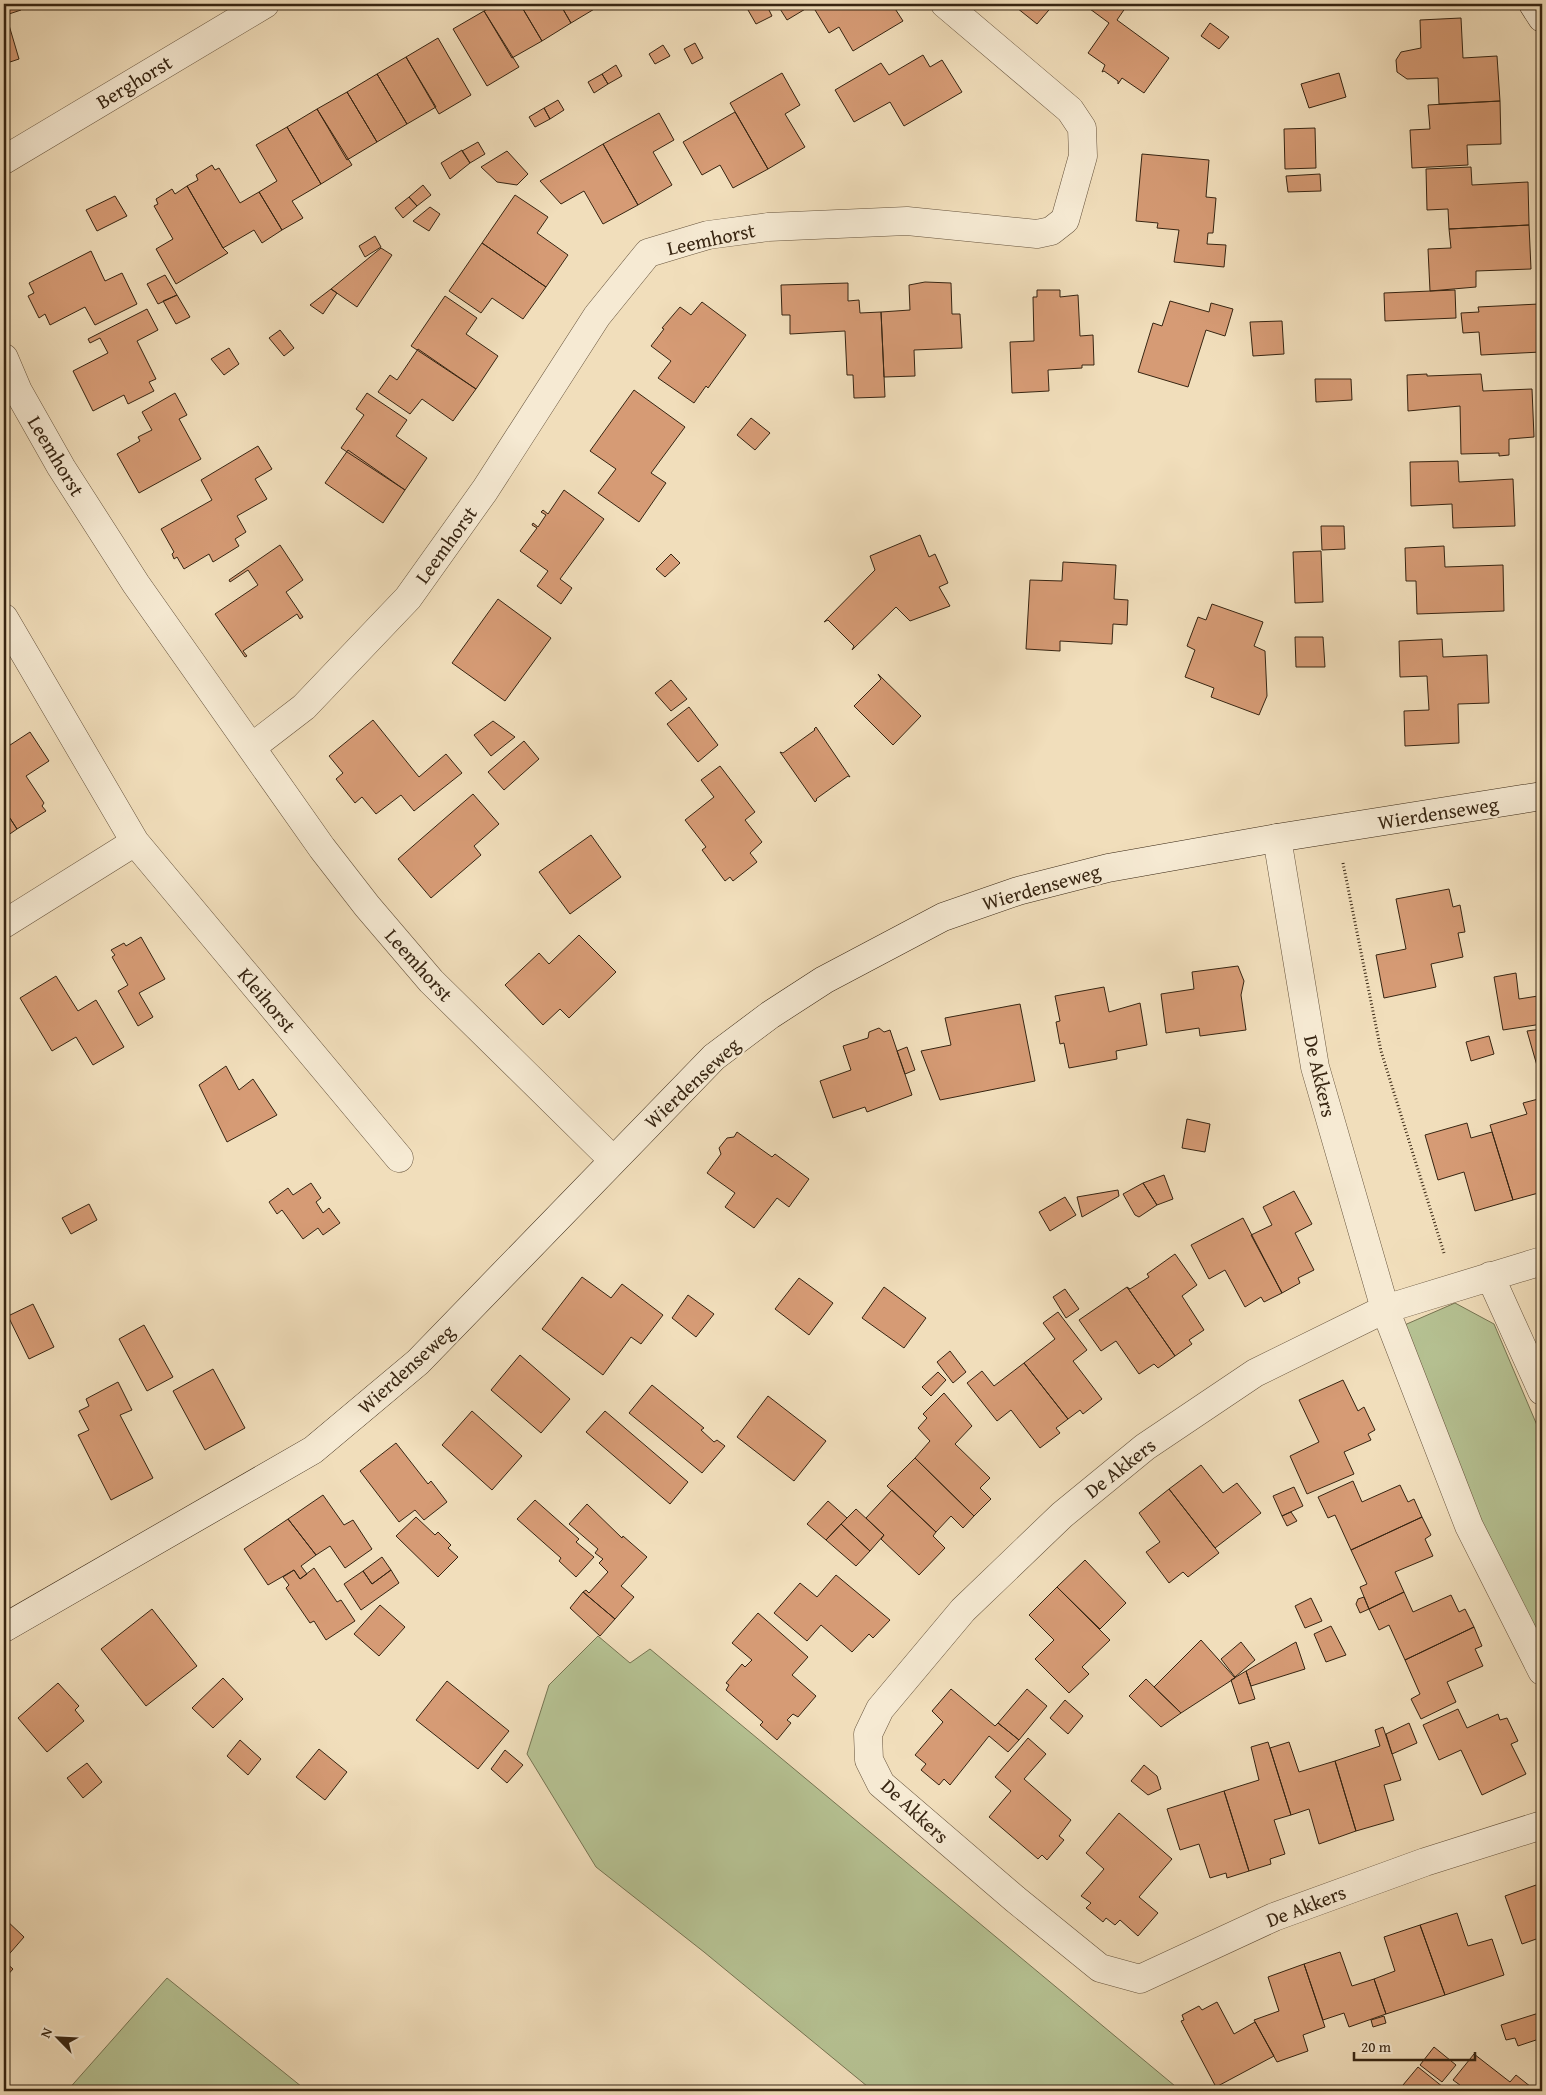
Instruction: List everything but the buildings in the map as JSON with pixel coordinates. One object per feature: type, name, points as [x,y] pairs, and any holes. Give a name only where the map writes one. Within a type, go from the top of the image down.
[{"type":"street","name":"Berghorst","points":[[4,160],[265,4]]},
{"type":"street","name":"Leemhorst","points":[[252,746],[304,707],[408,598],[485,490],[597,316],[648,253],[708,235],[768,227],[907,221],[1037,234],[1051,231],[1064,220],[1083,156],[1082,128],[1070,110],[945,4]]},
{"type":"street","points":[[1533,4],[1542,18]]},
{"type":"street","name":"Leemhorst","points":[[4,358],[18,391],[66,475],[136,584],[327,855],[367,906],[431,981],[613,1160]]},
{"type":"street","name":"Kleihorst","points":[[4,618],[135,842],[399,1158]]},
{"type":"street","name":"Wierdenseweg","points":[[4,1628],[313,1450],[418,1362],[714,1057],[770,1015],[824,980],[943,917],[1018,891],[1108,868],[1337,828],[1542,796]]},
{"type":"street","name":"De Akkers","points":[[1277,838],[1315,1067],[1385,1309],[1469,1526],[1542,1671]]},
{"type":"street","points":[[4,924],[135,842]]},
{"type":"street","name":"De Akkers","points":[[1542,1261],[1385,1309],[1255,1373],[1145,1447],[1062,1515],[964,1610],[880,1709],[868,1734],[869,1760],[882,1784],[1015,1899],[1100,1968],[1140,1978],[1274,1917],[1426,1862],[1542,1826]]},
{"type":"street","points":[[1490,1276],[1542,1391]]},
{"type":"path","points":[[1337,828],[1381,1051],[1454,1288]]},
{"type":"green space","points":[[1455,1303],[1494,1324],[1542,1437],[1542,1656],[1393,1330]]},
{"type":"green space","points":[[598,1636],[630,1663],[650,1649],[1181,2091],[873,2091],[704,1952],[596,1867],[527,1754],[549,1685]]},
{"type":"green space","points":[[167,1978],[307,2091],[67,2091]]}]
